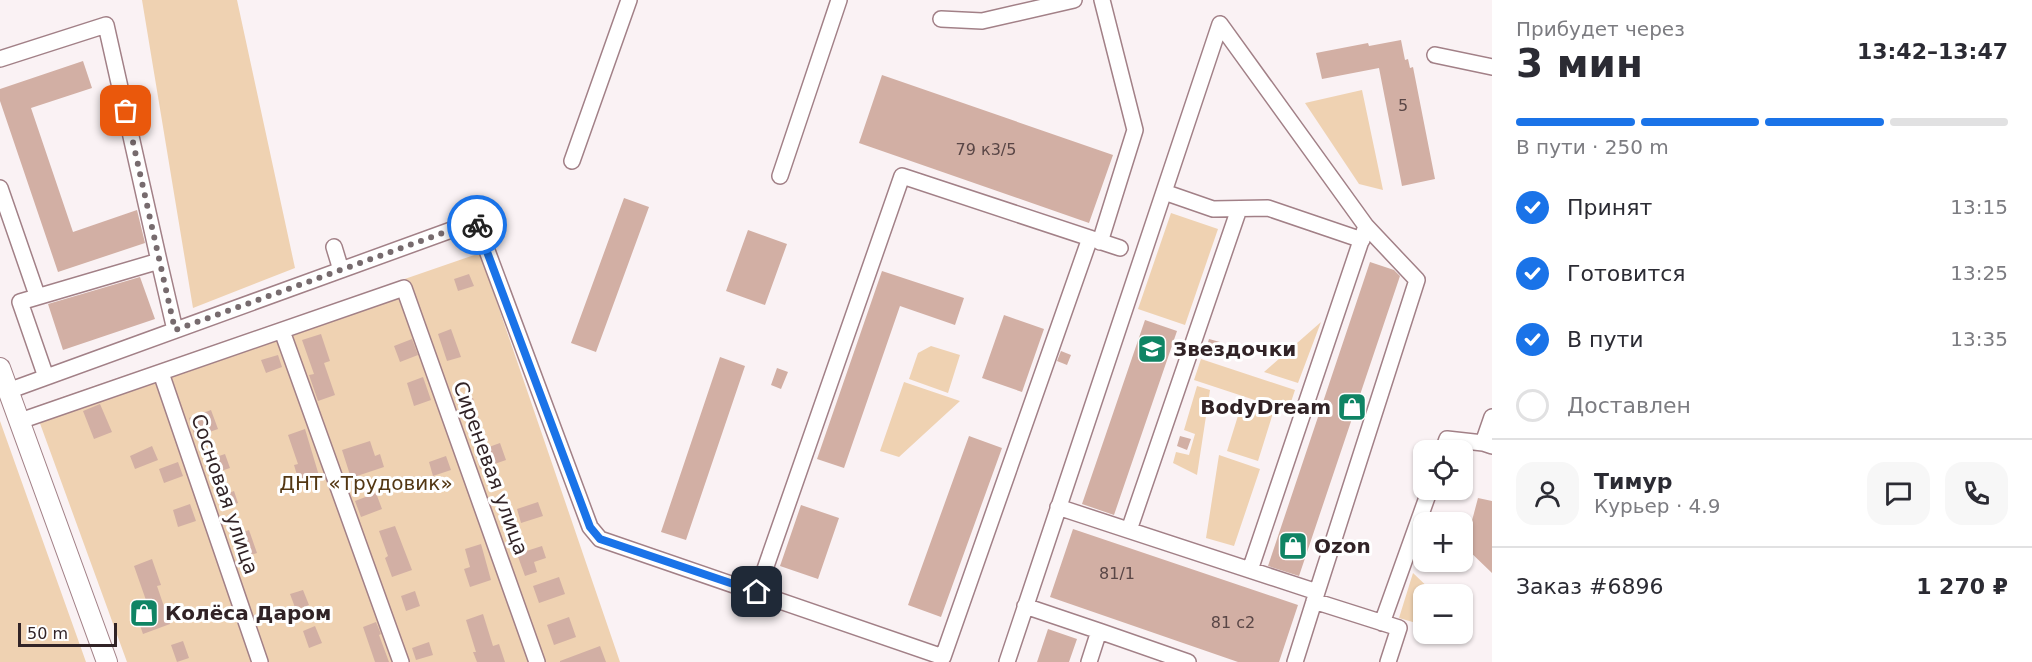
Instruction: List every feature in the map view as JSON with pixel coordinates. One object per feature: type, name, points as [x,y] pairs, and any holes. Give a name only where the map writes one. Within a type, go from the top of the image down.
[{"type":"main road","points":[[0,368],[107,662]]},
{"type":"street","points":[[572,161],[629,0]]},
{"type":"street","points":[[780,176],[839,0]]},
{"type":"street","points":[[941,18],[982,21],[1074,0]]},
{"type":"street","points":[[8,391],[341,270],[478,215],[590,527],[600,539],[943,657],[1135,130],[1101,0]]},
{"type":"street","points":[[1007,662],[1220,24],[1364,233],[1417,280],[1295,662]]},
{"type":"street","points":[[0,59],[106,25],[175,330]]},
{"type":"street","points":[[1435,55],[1492,67]]},
{"type":"street","points":[[757,592],[902,176],[1120,248]]},
{"type":"street","points":[[0,188],[37,295]]},
{"type":"street","points":[[1164,192],[1213,209],[1268,208],[1364,233]]},
{"type":"street","points":[[1129,530],[1239,209]]},
{"type":"street","points":[[1250,570],[1364,233]]},
{"type":"street","points":[[333,247],[341,270]]},
{"type":"street","points":[[46,377],[20,302],[37,295],[159,261]]},
{"type":"street","name":"Сиреневая улица","points":[[282,332],[404,288],[537,662]]},
{"type":"street","points":[[20,421],[282,332],[401,662]]},
{"type":"street","name":"Сосновая улица","points":[[161,373],[260,662]]},
{"type":"street","points":[[1487,444],[1492,417]]},
{"type":"street","points":[[1382,623],[1426,500]]},
{"type":"street","points":[[1058,507],[1250,570],[1399,628],[1388,662]]},
{"type":"street","points":[[1025,606],[1188,662]]},
{"type":"street","points":[[1089,662],[1099,632]]},
{"type":"green space","points":[[142,0],[237,0],[295,268],[193,308]]},
{"type":"green space","points":[[1362,90],[1383,190],[1359,184],[1305,103]]},
{"type":"green space","points":[[1171,213],[1218,229],[1185,325],[1138,309]]},
{"type":"green space","name":"ДНТ «Трудовик»","points":[[480,253],[620,662],[127,662],[34,407]]},
{"type":"green space","points":[[1321,322],[1298,383],[1264,372]]},
{"type":"green space","points":[[931,346],[960,355],[948,393],[909,379],[918,353]]},
{"type":"green space","points":[[1201,359],[1295,390],[1288,411],[1194,380]]},
{"type":"green space","points":[[904,382],[960,401],[899,457],[880,451]]},
{"type":"green space","points":[[1197,386],[1210,390],[1197,475],[1173,463],[1176,452],[1189,455],[1195,434],[1184,430]]},
{"type":"green space","points":[[1242,403],[1273,413],[1258,461],[1227,451]]},
{"type":"green space","points":[[0,421],[86,662],[0,662]]},
{"type":"green space","points":[[1219,455],[1260,469],[1234,546],[1206,538]]},
{"type":"green space","points":[[1413,573],[1425,584],[1413,584],[1413,622],[1399,618]]},
{"type":"building","points":[[1401,40],[1405,60],[1408,59],[1410,68],[1413,67],[1435,179],[1402,186],[1379,68],[1322,79],[1316,53],[1368,43],[1369,46]]},
{"type":"building","points":[[83,61],[92,88],[31,108],[73,232],[137,210],[145,243],[58,272],[0,101],[0,89]]},
{"type":"building","points":[[882,75],[1113,155],[1089,223],[859,143]]},
{"type":"building","points":[[624,198],[649,207],[596,352],[571,343]]},
{"type":"building","points":[[748,230],[787,244],[765,305],[726,291]]},
{"type":"building","points":[[1370,262],[1394,270],[1400,276],[1299,576],[1268,566]]},
{"type":"building","points":[[882,271],[964,298],[955,325],[900,306],[844,468],[817,459]]},
{"type":"building","points":[[469,274],[474,286],[458,291],[454,279]]},
{"type":"building","points":[[140,277],[155,319],[63,350],[48,304]]},
{"type":"building","points":[[1004,315],[1044,329],[1022,392],[982,378]]},
{"type":"building","points":[[1145,320],[1177,331],[1114,515],[1082,504]]},
{"type":"building","points":[[451,329],[461,357],[447,361],[438,334]]},
{"type":"building","points":[[321,334],[330,361],[324,363],[335,395],[318,401],[309,375],[314,374],[302,340]]},
{"type":"building","points":[[412,339],[418,355],[400,362],[394,346]]},
{"type":"building","points":[[1209,339],[1220,342],[1215,355],[1205,352]]},
{"type":"building","points":[[1061,351],[1071,355],[1067,365],[1057,361]]},
{"type":"building","points":[[278,355],[282,367],[266,373],[261,360]]},
{"type":"building","points":[[720,357],[745,366],[686,540],[661,532]]},
{"type":"building","points":[[777,368],[788,372],[781,389],[771,385]]},
{"type":"building","points":[[423,377],[431,400],[414,406],[407,383]]},
{"type":"building","points":[[473,398],[479,419],[466,423],[460,401]]},
{"type":"building","points":[[100,404],[112,432],[94,439],[83,411]]},
{"type":"building","points":[[211,410],[218,429],[195,437],[189,418]]},
{"type":"building","points":[[305,429],[320,479],[300,485],[294,465],[298,464],[288,435]]},
{"type":"building","points":[[969,436],[1002,448],[941,617],[908,605]]},
{"type":"building","points":[[1180,436],[1191,439],[1187,450],[1177,446]]},
{"type":"building","points":[[370,441],[375,456],[380,454],[384,467],[351,478],[342,450]]},
{"type":"building","points":[[500,443],[506,460],[480,469],[475,452]]},
{"type":"building","points":[[152,446],[158,460],[135,469],[130,456]]},
{"type":"building","points":[[225,454],[230,468],[209,475],[204,461]]},
{"type":"building","points":[[446,456],[451,470],[433,476],[429,462]]},
{"type":"building","points":[[178,462],[183,476],[164,483],[159,469]]},
{"type":"building","points":[[234,491],[238,503],[222,508],[218,497]]},
{"type":"building","points":[[376,493],[382,509],[361,517],[355,501]]},
{"type":"building","points":[[1478,498],[1492,501],[1492,573],[1473,555],[1473,517]]},
{"type":"building","points":[[538,502],[543,516],[521,523],[517,509]]},
{"type":"building","points":[[190,504],[196,521],[178,527],[173,510]]},
{"type":"building","points":[[801,505],[839,518],[818,579],[780,566]]},
{"type":"building","points":[[395,526],[412,570],[392,577],[385,558],[388,556],[379,531]]},
{"type":"building","points":[[1073,529],[1298,605],[1279,662],[1238,662],[1050,597]]},
{"type":"building","points":[[249,530],[257,553],[239,559],[231,536]]},
{"type":"building","points":[[481,544],[491,580],[470,587],[464,569],[470,567],[465,549]]},
{"type":"building","points":[[542,546],[546,558],[534,562],[537,572],[525,576],[517,554]]},
{"type":"building","points":[[152,559],[161,585],[157,586],[170,624],[143,634],[134,608],[147,603],[134,566]]},
{"type":"building","points":[[559,577],[565,594],[539,603],[533,586]]},
{"type":"building","points":[[303,590],[309,605],[296,610],[290,594]]},
{"type":"building","points":[[415,591],[420,606],[406,611],[401,596]]},
{"type":"building","points":[[483,614],[493,646],[499,644],[505,662],[477,662],[466,620]]},
{"type":"building","points":[[569,617],[576,637],[554,645],[547,625]]},
{"type":"building","points":[[376,622],[389,662],[375,662],[363,627]]},
{"type":"building","points":[[315,626],[322,643],[309,648],[303,631]]},
{"type":"building","points":[[1048,629],[1077,639],[1069,662],[1037,662]]},
{"type":"building","points":[[183,641],[189,658],[177,662],[171,645]]},
{"type":"building","points":[[429,642],[433,655],[416,660],[412,648]]},
{"type":"building","points":[[600,646],[606,662],[560,662],[560,661]]},
{"type":"way so far","points":[[126,111],[175,330],[476,221],[477,225]]},
{"type":"place","name":"Звездочки","points":[[1152,349]]},
{"type":"place","name":"BodyDream","points":[[1352,407]]},
{"type":"place","name":"Ozon","points":[[1293,546]]},
{"type":"place","name":"Колёса Даром","points":[[144,613]]},
{"type":"route","points":[[477,225],[590,527],[600,539],[757,592]]}]
